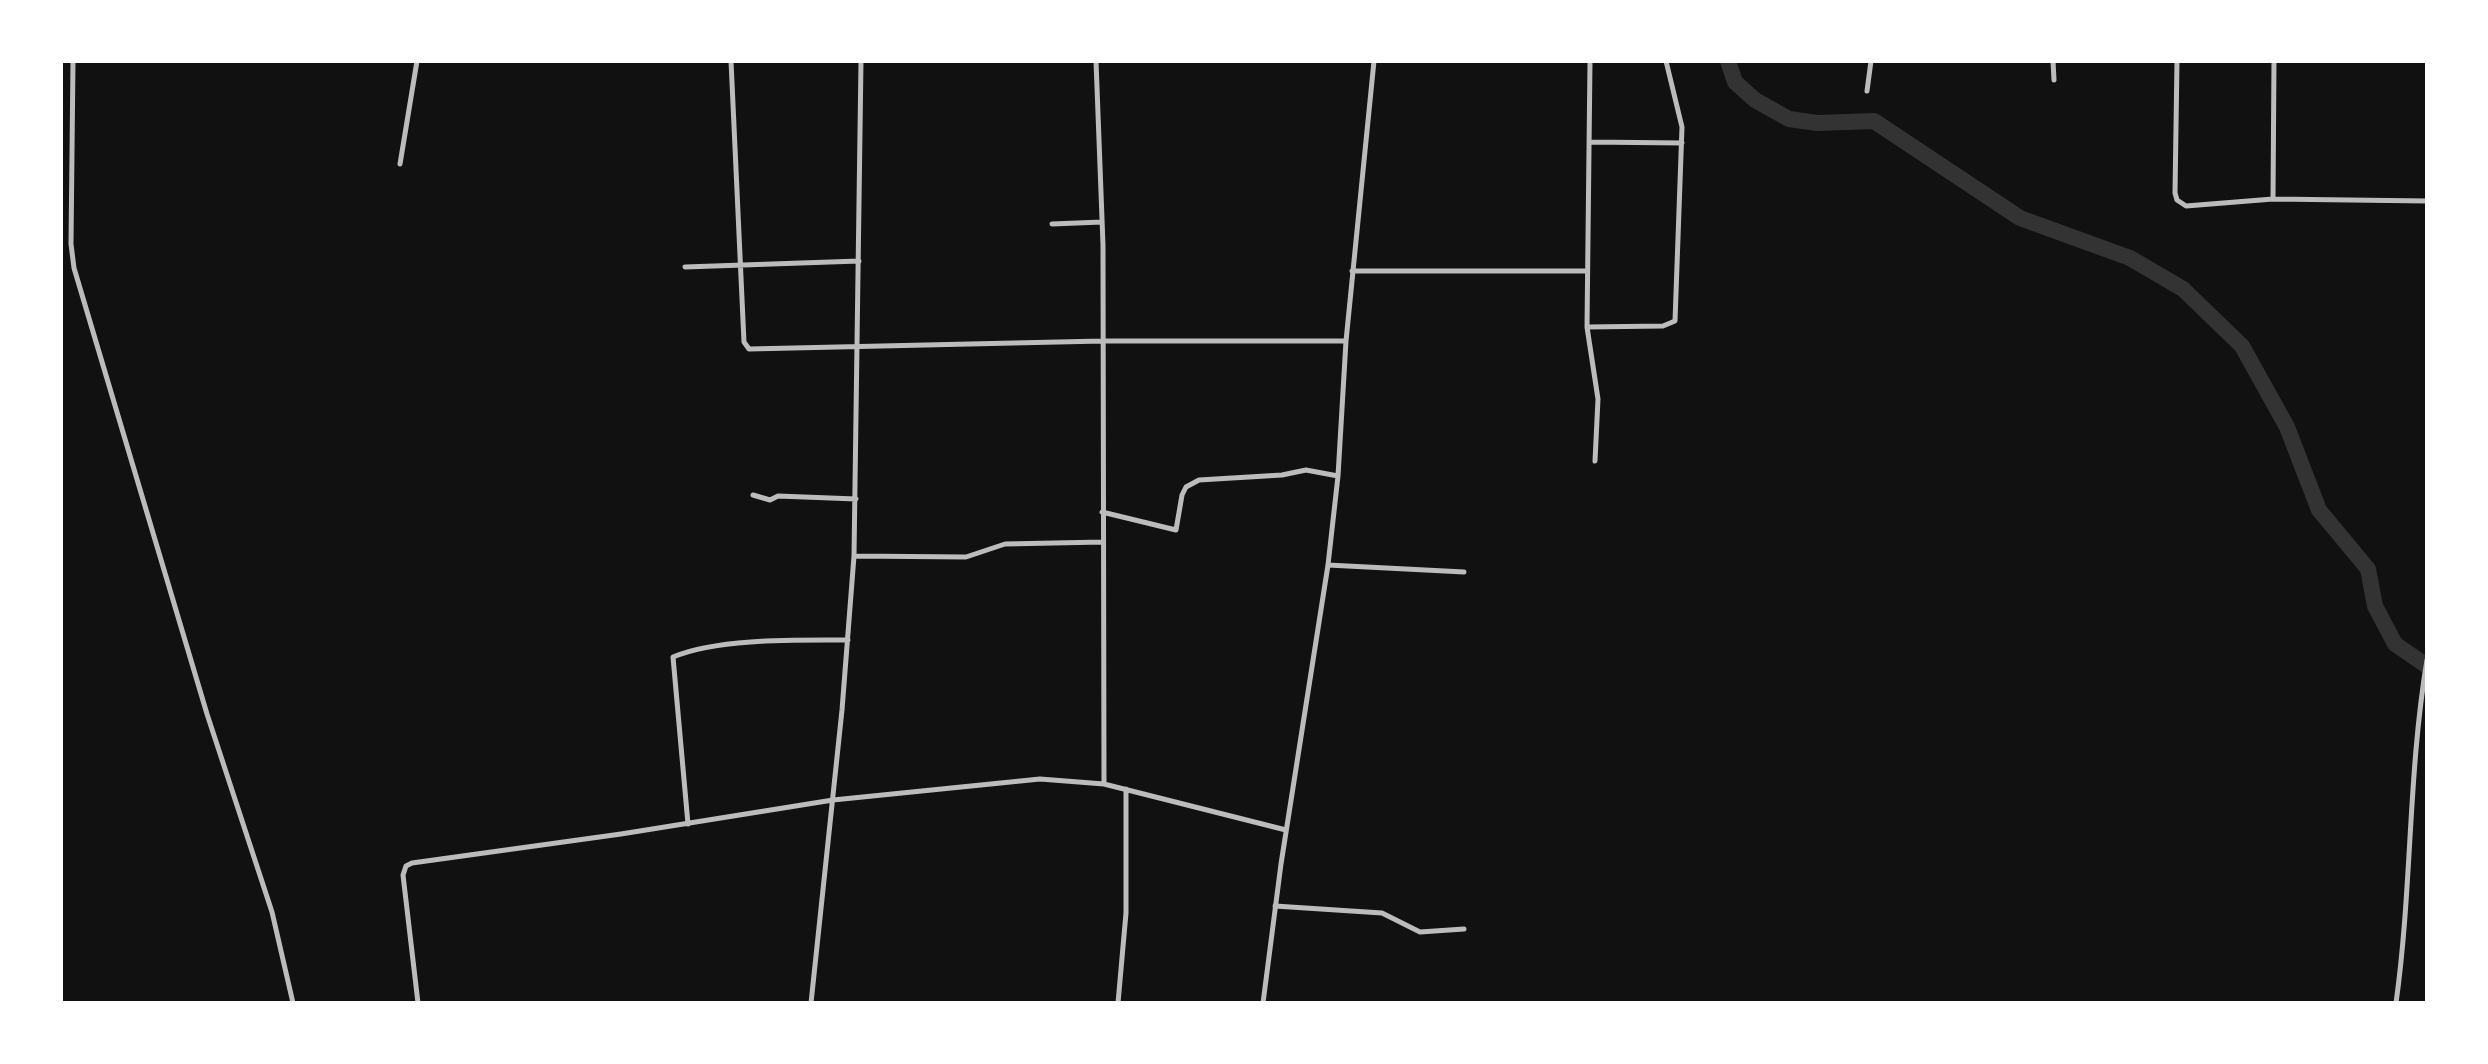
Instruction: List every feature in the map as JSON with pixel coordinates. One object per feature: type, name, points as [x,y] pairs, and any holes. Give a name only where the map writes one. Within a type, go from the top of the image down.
[{"type":"street","points":[[73,61],[71,244],[74,268],[207,714],[272,912],[293,1003]]},
{"type":"street","points":[[400,164],[417,61]]},
{"type":"street","points":[[731,61],[744,342],[749,349],[1102,341],[1346,341]]},
{"type":"street","points":[[811,1003],[855,555],[861,61]]},
{"type":"street","points":[[1096,61],[1102,222],[1104,784]]},
{"type":"street","points":[[1263,1003],[1286,830],[1328,565],[1338,476],[1352,271],[1374,61]]},
{"type":"street","points":[[1590,61],[1587,327],[1598,399],[1595,461]]},
{"type":"street","points":[[1587,327],[1663,326],[1675,321],[1682,143],[1679,111],[1667,61]]},
{"type":"street","points":[[1867,91],[1871,61]]},
{"type":"street","points":[[2053,61],[2054,80]]},
{"type":"street","points":[[2177,61],[2177,200],[2186,206],[2273,199],[2427,201]]},
{"type":"street","points":[[2273,199],[2274,61]]},
{"type":"street","points":[[1590,142],[1682,143]]},
{"type":"street","points":[[1052,224],[1102,222]]},
{"type":"street","points":[[685,267],[859,261]]},
{"type":"street","points":[[1352,271],[1587,271]]},
{"type":"street","points":[[1102,512],[1176,530],[1182,495],[1186,487],[1199,480],[1282,475],[1306,470],[1338,476]]},
{"type":"street","points":[[753,495],[770,500],[778,496],[856,499]]},
{"type":"street","points":[[855,555],[966,557],[1005,544],[1103,542]]},
{"type":"street","points":[[1328,565],[1464,572]]},
{"type":"street","points":[[688,824],[673,657],[710,648],[758,643],[848,640]]},
{"type":"street","points":[[2396,1003],[2402,958],[2410,815],[2422,686],[2427,660]]},
{"type":"street","points":[[418,1003],[403,875],[409,864],[833,800],[1040,779],[1104,784],[1286,830]]},
{"type":"street","points":[[1118,1003],[1126,913],[1126,789]]},
{"type":"street","points":[[1275,906],[1382,913],[1420,932],[1464,929]]},
{"type":"waterway","points":[[1728,61],[1735,82],[1755,100],[1789,119],[1817,123],[1874,121],[2020,218],[2130,258],[2183,289],[2242,346],[2287,427],[2319,510],[2368,569],[2375,606],[2395,644],[2427,666]]}]
